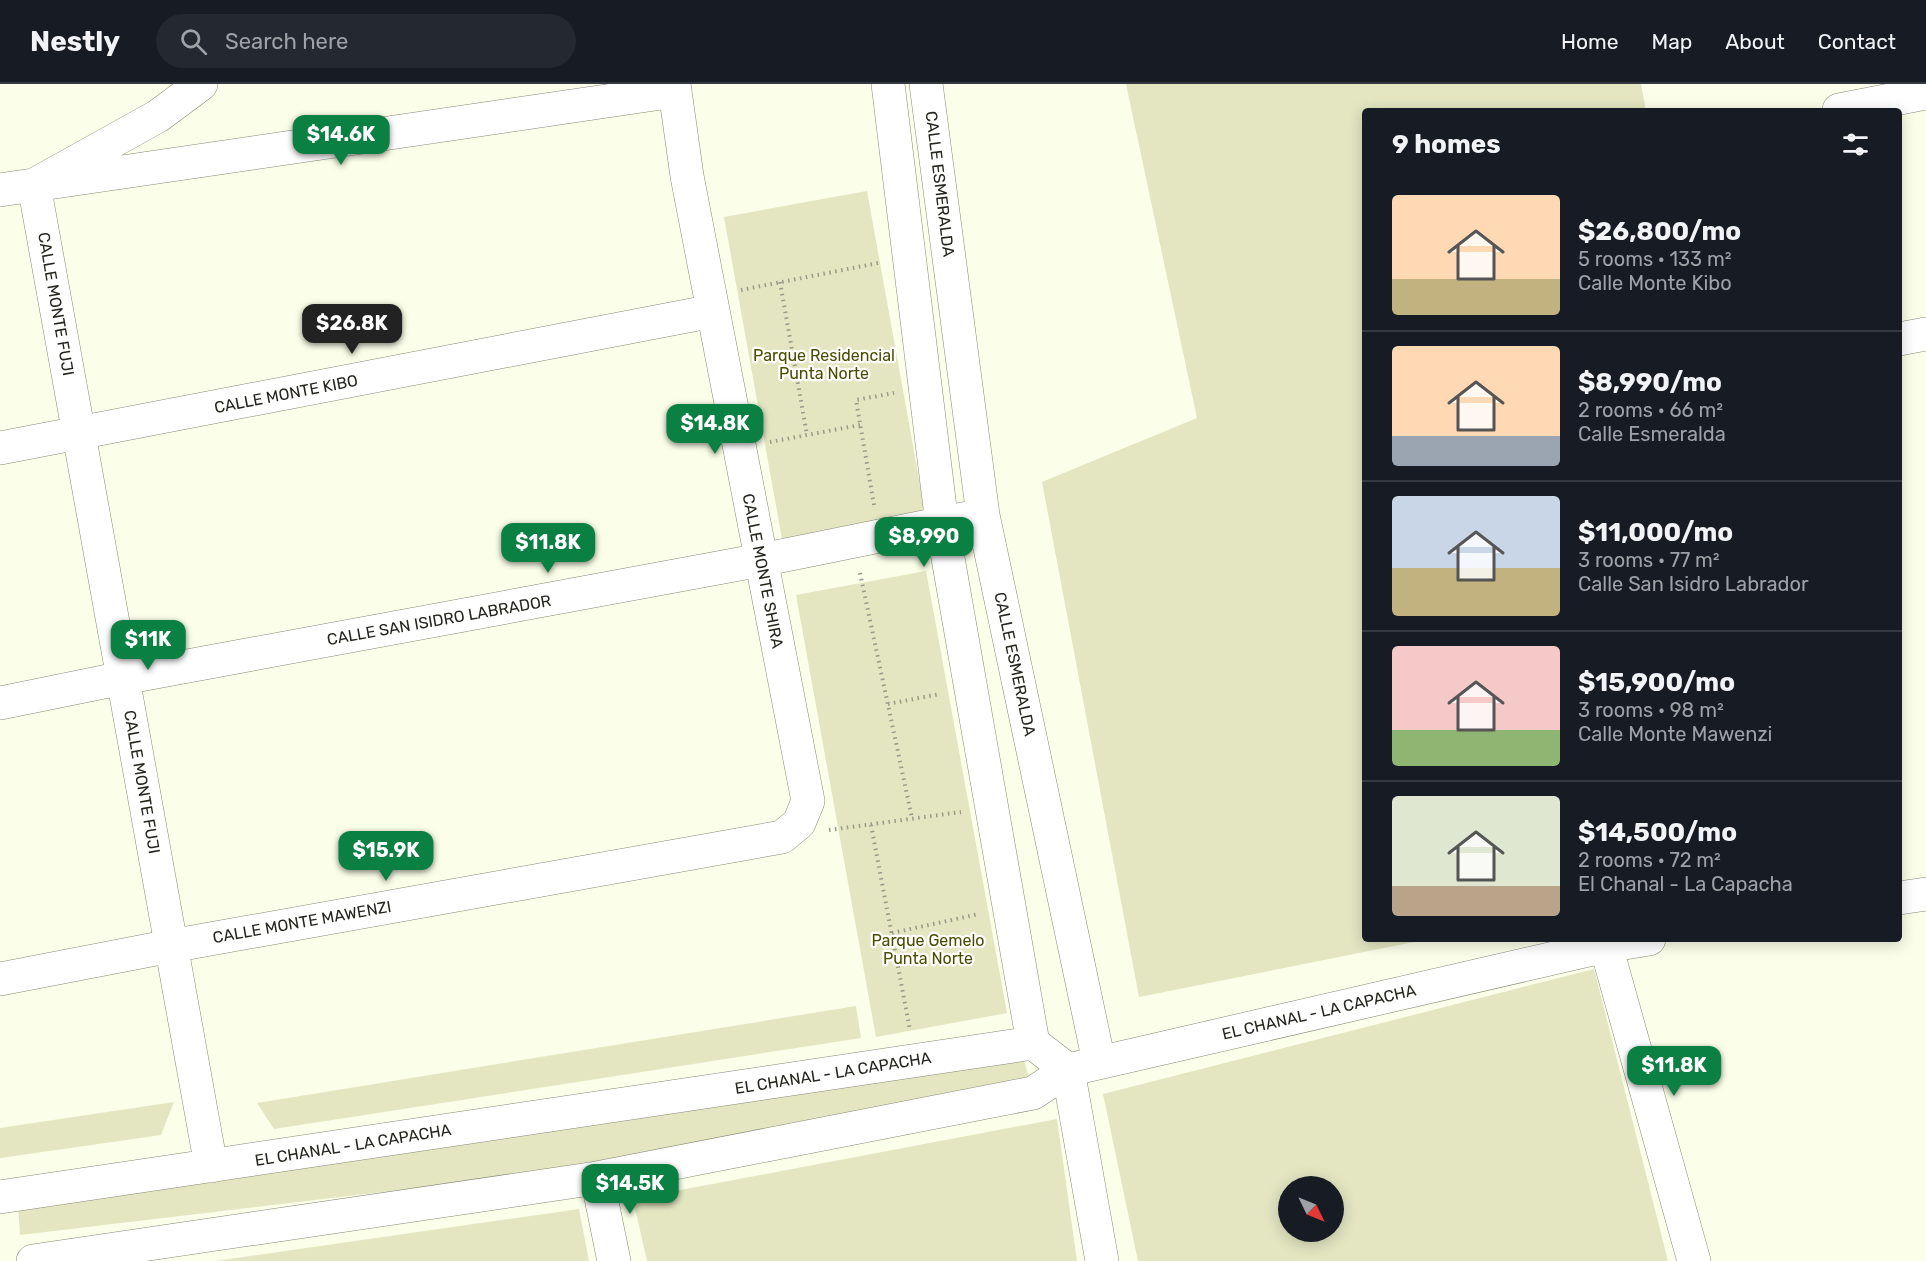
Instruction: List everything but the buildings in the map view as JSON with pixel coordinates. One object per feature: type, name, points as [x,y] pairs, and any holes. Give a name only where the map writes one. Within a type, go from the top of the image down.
[{"type":"street","points":[[34,185],[158,116],[201,84]]},
{"type":"street","points":[[888,84],[942,524],[1033,1043],[1084,1066]]},
{"type":"street","name":"CALLE ESMERALDA","points":[[926,84],[983,515],[1084,1066],[1102,1261]]},
{"type":"street","points":[[0,190],[675,88]]},
{"type":"street","name":"CALLE MONTE SHIRA","points":[[675,88],[687,176],[808,801],[799,823],[782,837]]},
{"type":"street","points":[[1849,108],[1926,93]]},
{"type":"street","name":"CALLE MONTE FUJI","points":[[34,185],[211,1166]]},
{"type":"street","name":"CALLE MONTE KIBO","points":[[0,448],[80,434],[711,304]]},
{"type":"street","points":[[1902,338],[1926,334]]},
{"type":"street","name":"CALLE SAN ISIDRO LABRADOR","points":[[0,703],[123,678],[761,560],[983,515]]},
{"type":"street","name":"CALLE MONTE MAWENZI","points":[[0,979],[171,946],[782,837]]},
{"type":"street","points":[[1902,898],[1926,894]]},
{"type":"street","name":"EL CHANAL - LA CAPACHA","points":[[1084,1066],[1631,942]]},
{"type":"street","points":[[1606,946],[1694,1261]]},
{"type":"street","name":"EL CHANAL - LA CAPACHA","points":[[0,1197],[1033,1043]]},
{"type":"street","points":[[33,1261],[597,1178],[1033,1093],[1084,1066]]},
{"type":"street","points":[[597,1178],[614,1261]]},
{"type":"path","points":[[711,304],[780,282],[908,257]]},
{"type":"path","points":[[780,282],[807,435]]},
{"type":"path","points":[[912,818],[888,704],[866,539],[860,425],[856,400],[924,388]]},
{"type":"path","points":[[740,447],[860,425]]},
{"type":"path","points":[[888,704],[971,688]]},
{"type":"path","points":[[782,837],[992,807]]},
{"type":"path","points":[[871,825],[916,1060]]},
{"type":"path","points":[[892,933],[1009,908]]},
{"type":"green space","points":[[1126,84],[1641,84],[1645,108],[1362,108],[1362,942],[1414,942],[1139,997],[1042,482],[1197,418]]},
{"type":"green space","name":"Parque Residencial Punta Norte","points":[[867,191],[925,512],[782,539],[724,217]]},
{"type":"green space","name":"Parque Gemelo Punta Norte","points":[[926,571],[1007,1013],[876,1037],[796,595]]},
{"type":"green space","points":[[1594,969],[1668,1261],[1138,1261],[1103,1094]]},
{"type":"green space","points":[[856,1006],[861,1038],[274,1129],[257,1103]]},
{"type":"green space","points":[[1023,1057],[1030,1082],[776,1134],[524,1175],[20,1235],[18,1205]]},
{"type":"green space","points":[[174,1102],[161,1135],[0,1158],[0,1128]]},
{"type":"green space","points":[[1057,1119],[1077,1261],[647,1261],[633,1199]]},
{"type":"green space","points":[[579,1209],[589,1261],[215,1261]]}]
